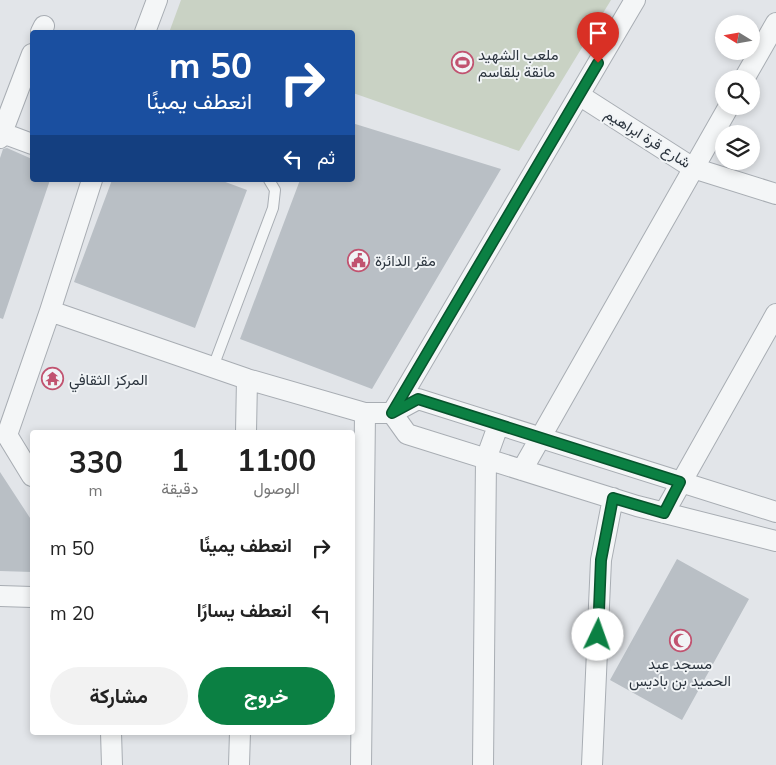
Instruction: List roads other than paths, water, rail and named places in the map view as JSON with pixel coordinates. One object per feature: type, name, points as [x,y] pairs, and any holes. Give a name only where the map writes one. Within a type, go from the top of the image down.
[{"type":"street","points":[[147,30],[157,0]]},
{"type":"street","points":[[392,413],[635,0]]},
{"type":"street","points":[[749,70],[776,23]]},
{"type":"street","points":[[30,59],[1,134],[30,143]]},
{"type":"street","name":"شارع قرة ابراهيم","points":[[579,95],[693,168],[776,194]]},
{"type":"street","points":[[522,470],[723,115]]},
{"type":"street","points":[[30,473],[3,435],[50,311],[91,182]]},
{"type":"street","points":[[50,311],[247,379],[364,413],[392,413],[418,399],[539,439],[776,512]]},
{"type":"street","points":[[664,513],[776,314]]},
{"type":"street","points":[[246,430],[247,379]]},
{"type":"street","points":[[361,765],[358,627],[364,413]]},
{"type":"street","points":[[392,413],[407,434],[664,513],[776,541]]},
{"type":"street","points":[[483,765],[486,459],[498,426]]},
{"type":"street","points":[[592,765],[601,560],[613,498]]},
{"type":"street","points":[[0,596],[30,596]]},
{"type":"street","points":[[111,735],[112,765]]},
{"type":"street","points":[[239,765],[240,735]]},
{"type":"lane","points":[[213,367],[273,208],[275,190],[270,182]]},
{"type":"place","name":"ملعب الشهيد مانقة بلقاسم","points":[[462,63]]},
{"type":"place","name":"مقر الدائرة","points":[[359,260]]},
{"type":"place","name":"المركز الثقافي","points":[[53,379]]},
{"type":"place","name":"مسجد عبد الحميد بن باديس","points":[[680,640]]}]
